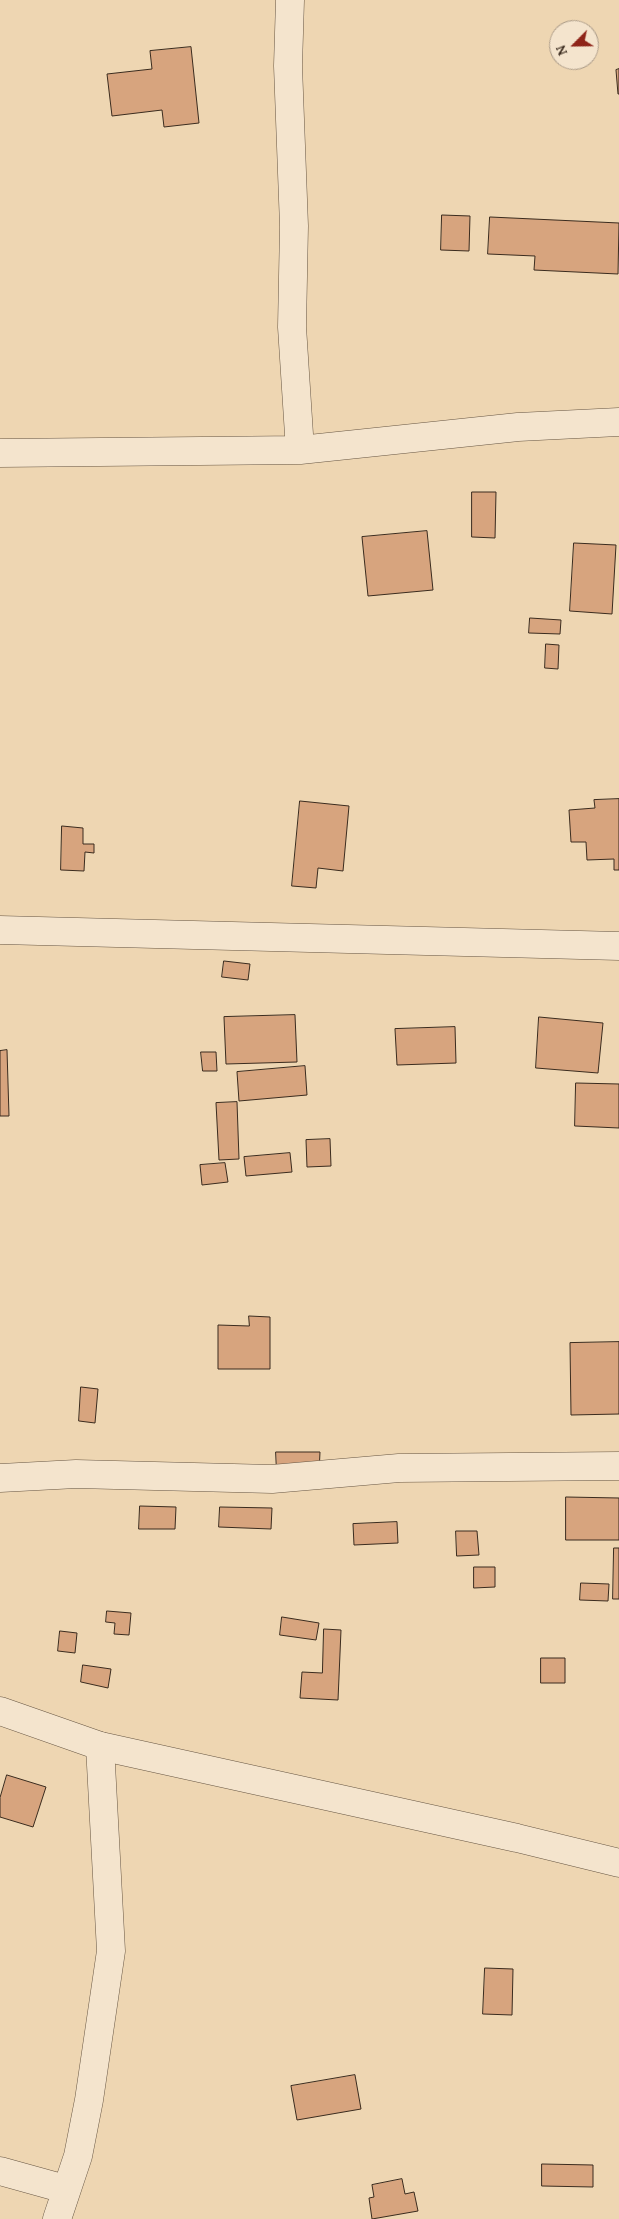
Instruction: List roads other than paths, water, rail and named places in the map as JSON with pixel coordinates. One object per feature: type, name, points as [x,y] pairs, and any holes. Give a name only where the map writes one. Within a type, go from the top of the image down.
[{"type":"street","points":[[290,0],[288,66],[294,226],[292,327],[300,450]]},
{"type":"street","points":[[0,453],[300,450],[518,427],[619,422]]},
{"type":"street","points":[[0,930],[619,946]]},
{"type":"street","points":[[0,1478],[76,1474],[272,1479],[399,1468],[619,1466]]},
{"type":"street","points":[[0,1711],[100,1746],[517,1838],[619,1863]]},
{"type":"street","points":[[57,2219],[78,2156],[89,2100],[111,1952],[100,1746]]},
{"type":"street","points":[[0,2171],[66,2189]]}]
